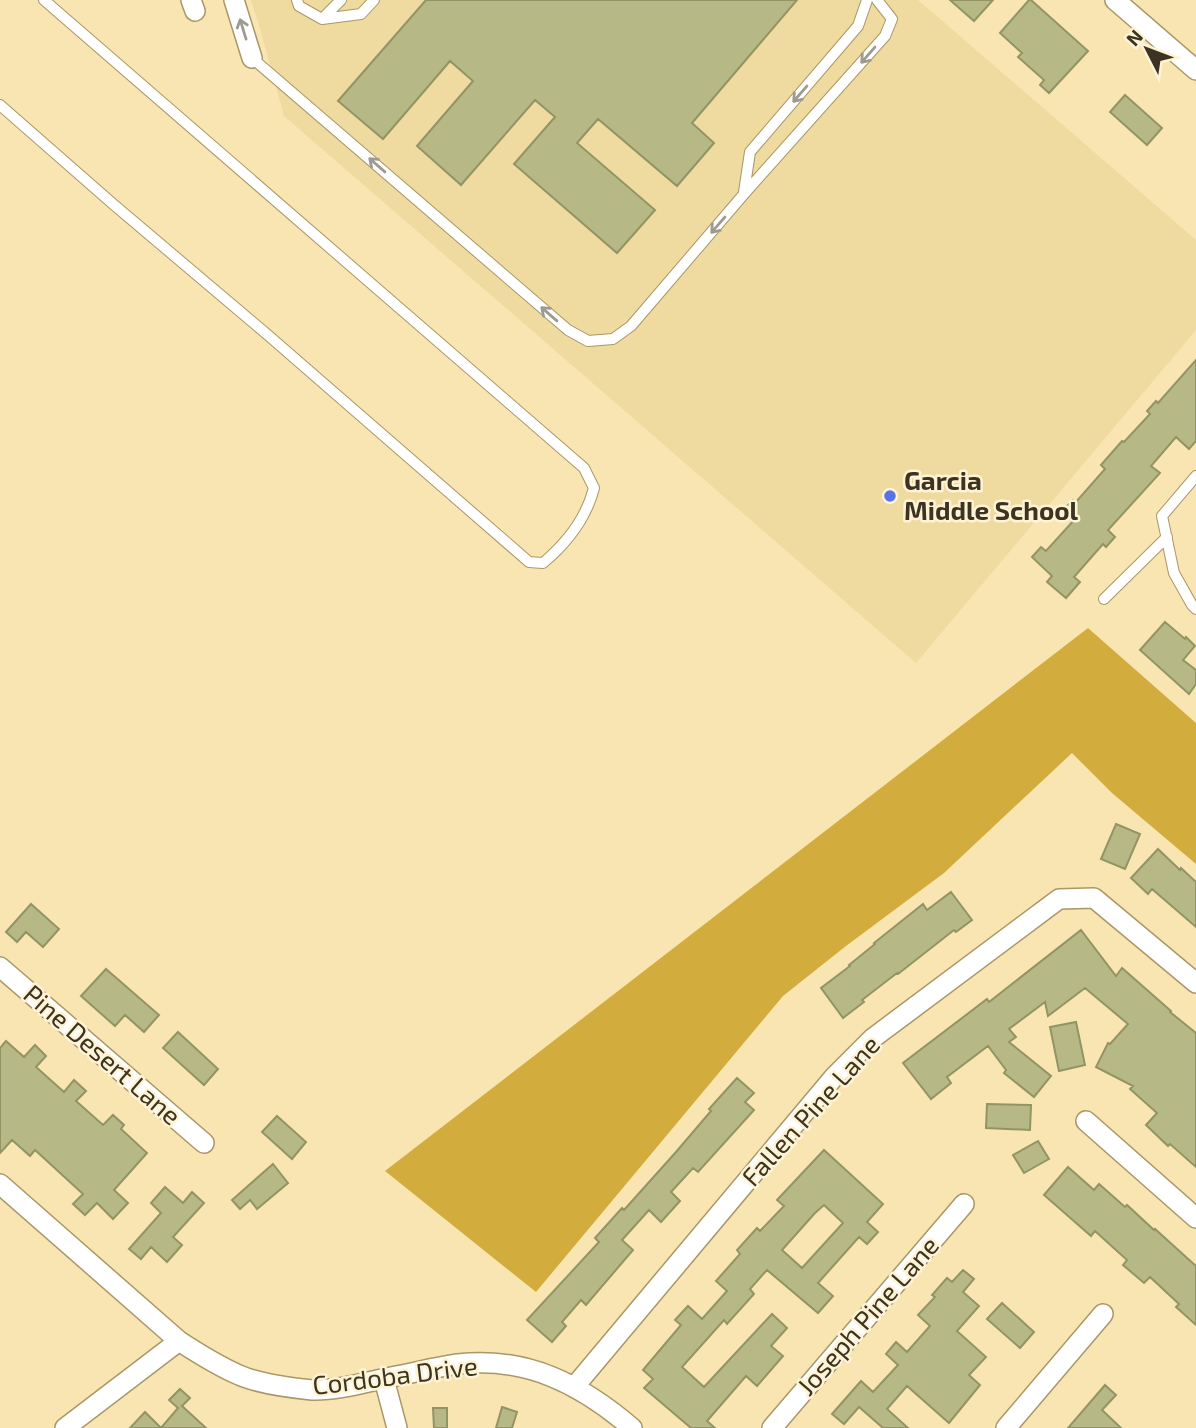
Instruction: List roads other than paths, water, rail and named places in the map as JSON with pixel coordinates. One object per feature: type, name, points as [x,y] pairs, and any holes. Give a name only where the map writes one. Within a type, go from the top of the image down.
[{"type":"street","points":[[234,0],[252,58]]},
{"type":"street","points":[[1115,0],[1196,70]]},
{"type":"street","name":"Fallen Pine Lane","points":[[575,1386],[825,1087],[873,1038],[1059,899],[1094,898],[1196,983]]},
{"type":"street","name":"Pine Desert Lane","points":[[0,967],[204,1143]]},
{"type":"street","points":[[1086,1121],[1196,1218]]},
{"type":"street","name":"Cordoba Drive","points":[[0,1184],[179,1341],[242,1376],[314,1390],[356,1385],[459,1364],[493,1363],[526,1368],[575,1386],[610,1409],[632,1428]]},
{"type":"street","name":"Joseph Pine Lane","points":[[772,1428],[964,1204]]},
{"type":"street","points":[[1006,1428],[1103,1314]]},
{"type":"street","points":[[65,1428],[179,1341]]},
{"type":"street","points":[[384,1379],[397,1428]]},
{"type":"lane","points":[[0,105],[529,562],[543,563],[577,528],[589,506],[594,488],[584,468],[44,0]]},
{"type":"lane","points":[[297,0],[299,6],[322,19],[361,14],[374,0]]},
{"type":"lane","points":[[322,19],[341,0]]},
{"type":"lane","points":[[744,194],[750,152],[858,26],[867,0]]},
{"type":"lane","points":[[252,58],[568,330],[589,341],[613,339],[631,326],[744,194],[886,36],[892,19],[877,0]]},
{"type":"lane","points":[[1196,475],[1162,516],[1174,573],[1196,609]]},
{"type":"lane","points":[[1104,599],[1167,537]]},
{"type":"place","name":"Garcia Middle School","points":[[890,496]]}]
